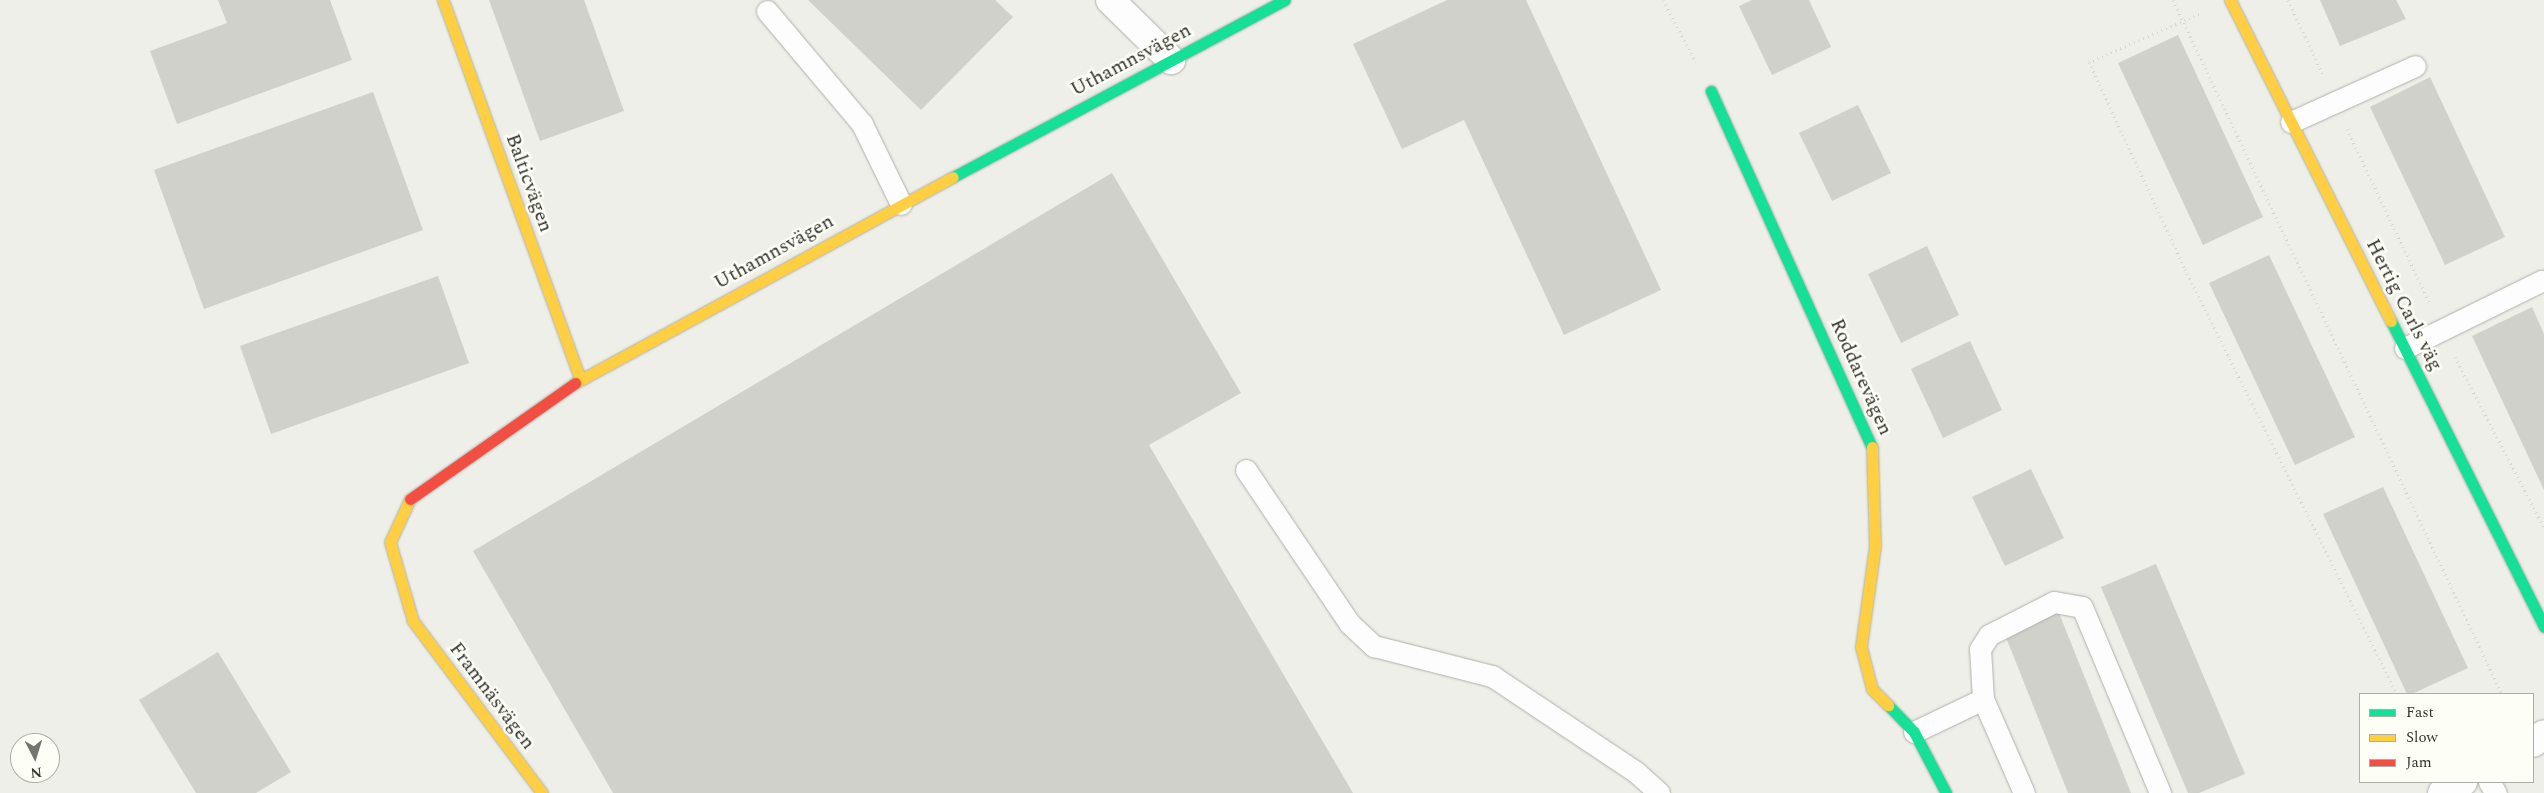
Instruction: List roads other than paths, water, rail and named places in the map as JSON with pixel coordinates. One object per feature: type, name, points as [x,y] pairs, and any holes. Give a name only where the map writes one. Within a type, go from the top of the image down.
[{"type":"street","name":"Balticvägen","points":[[443,0],[580,379]]},
{"type":"street","points":[[1110,0],[1171,60]]},
{"type":"street","name":"Uthamnsvägen","points":[[413,622],[390,542],[411,497],[580,379],[901,204],[1286,0]]},
{"type":"street","name":"Hertig Carls väg","points":[[2230,0],[2544,627]]},
{"type":"street","name":"Roddarevägen","points":[[1711,92],[1874,452],[1875,546],[1860,647],[1872,689],[1914,732],[1946,793]]},
{"type":"street","name":"Framnäsvägen","points":[[413,622],[542,793]]},
{"type":"street","points":[[2534,742],[2544,734]]},
{"type":"street","points":[[2442,793],[2461,783]]},
{"type":"lane","points":[[767,12],[862,124],[901,204]]},
{"type":"lane","points":[[2291,122],[2415,66]]},
{"type":"lane","points":[[2404,348],[2541,281]]},
{"type":"lane","points":[[1246,470],[1350,624],[1374,646],[1492,676],[1636,772],[1659,793]]},
{"type":"lane","points":[[2024,793],[1983,699],[1980,649],[1989,635],[2054,602],[2082,608],[2160,793]]},
{"type":"lane","points":[[1914,732],[1983,699]]}]
